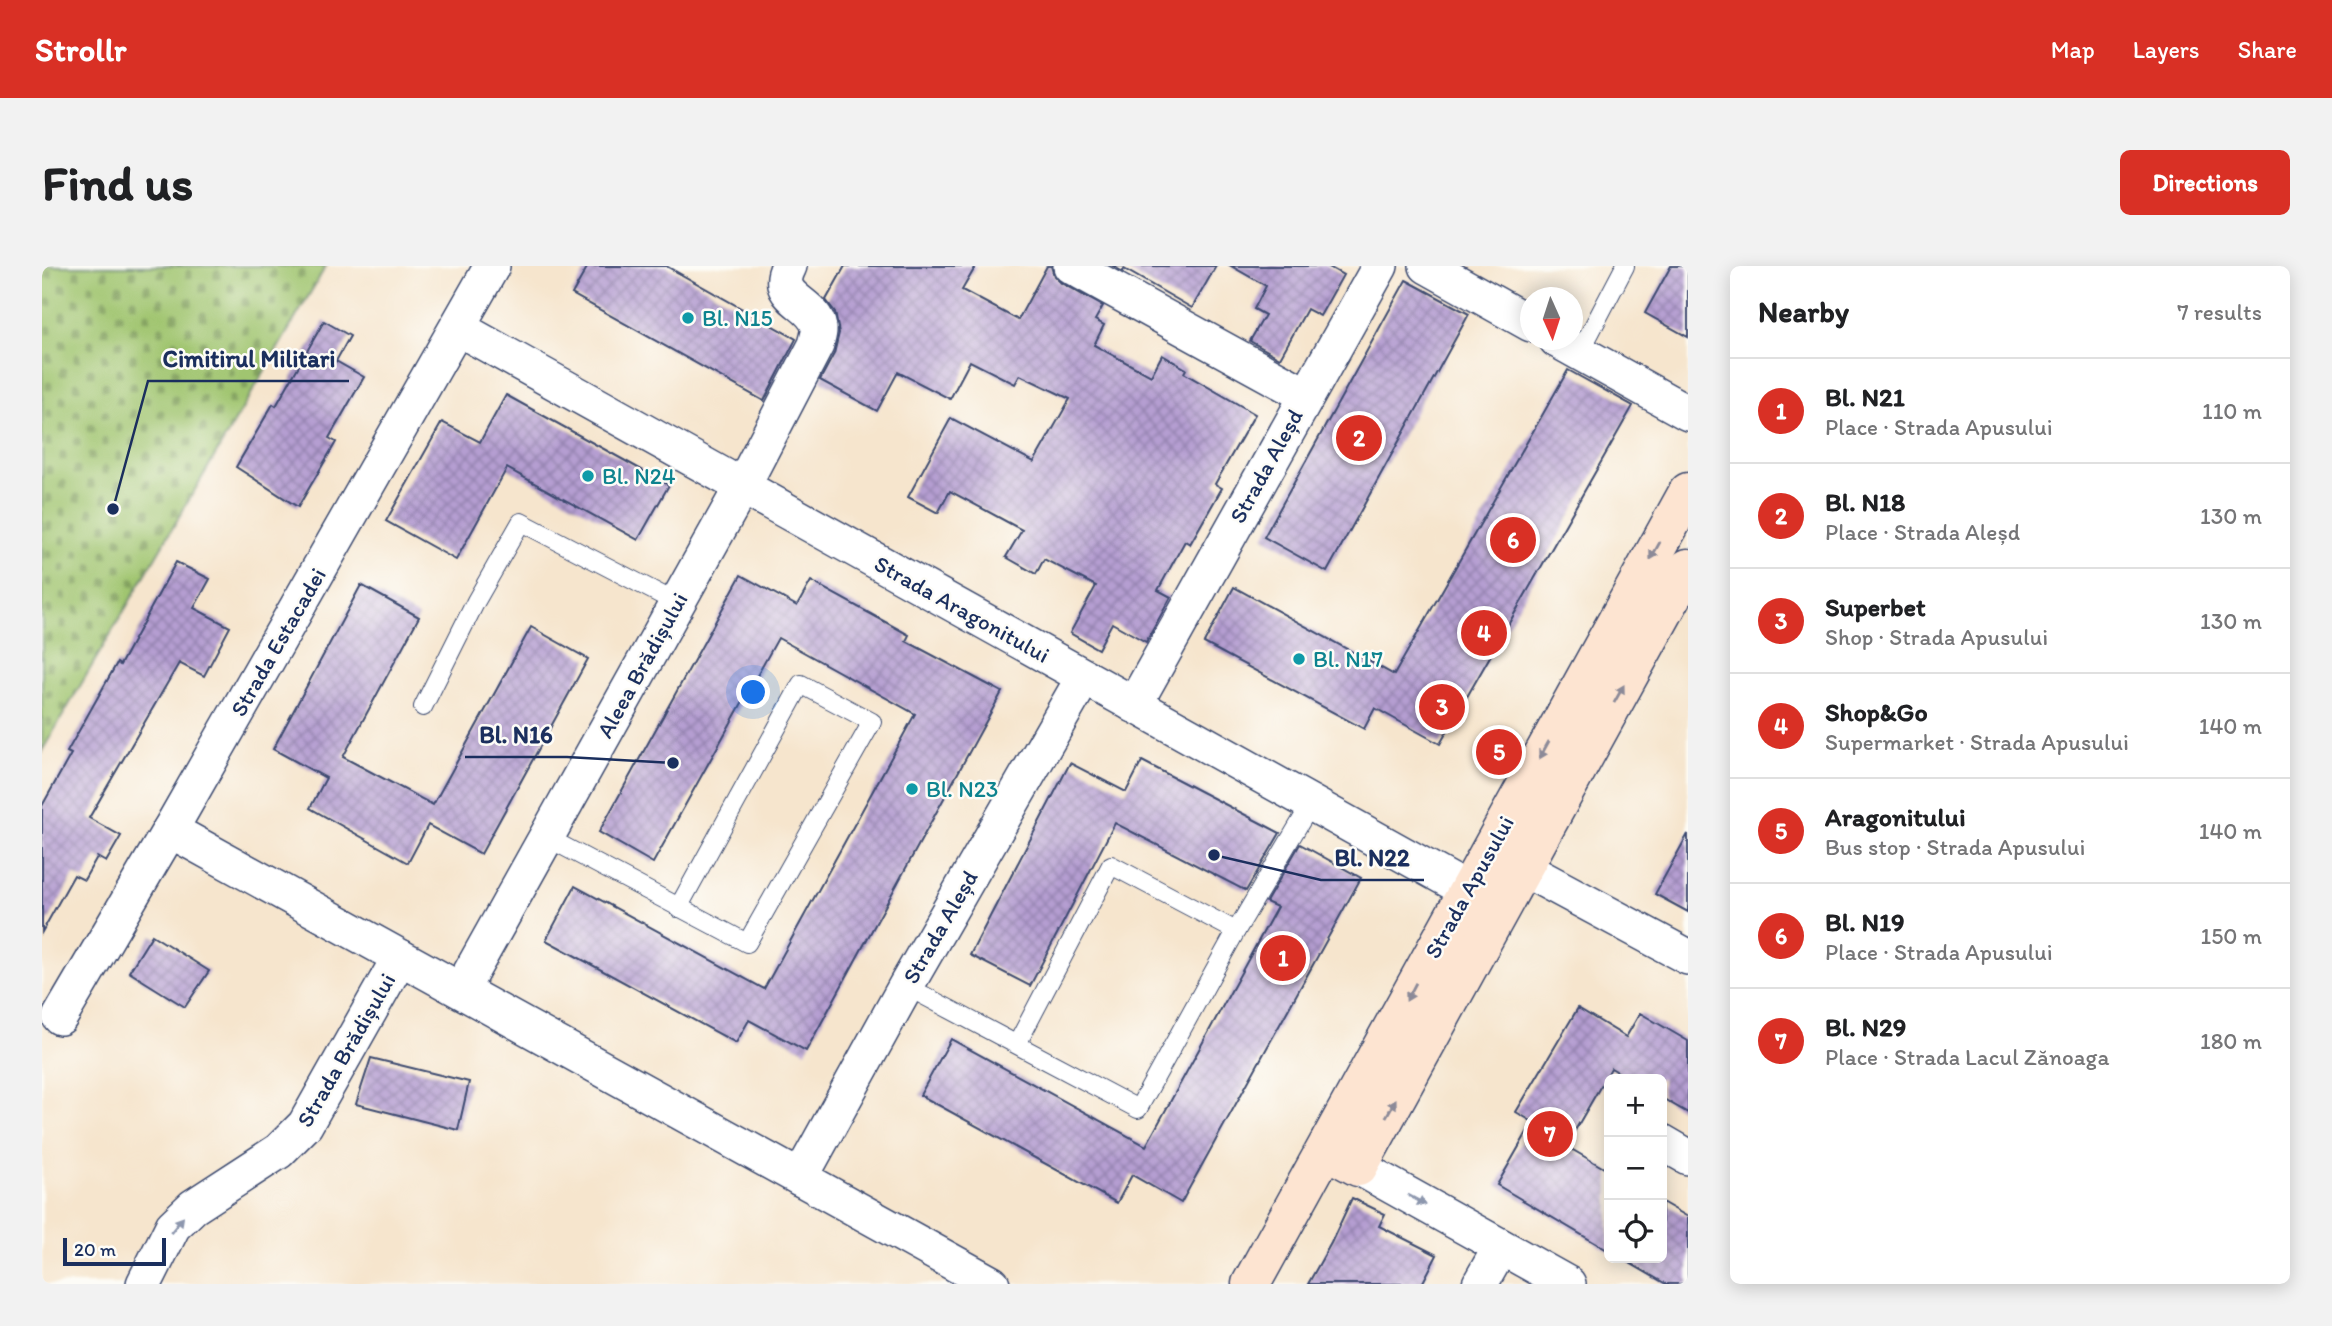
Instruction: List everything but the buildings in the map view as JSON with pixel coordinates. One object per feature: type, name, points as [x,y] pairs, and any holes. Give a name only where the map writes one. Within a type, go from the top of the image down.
[{"type":"main road","name":"Strada Apusului","points":[[1342,1159],[1467,890],[1688,492]]},
{"type":"main road","name":"Strada Apusului","points":[[1251,1284],[1342,1159],[1524,869],[1688,568]]},
{"type":"main road","points":[[1467,890],[1524,869]]},
{"type":"street","name":"Strada Estacadei","points":[[60,1017],[170,830],[492,266]]},
{"type":"street","name":"Aleea Brădișului","points":[[461,990],[742,486],[816,345],[819,328],[812,314],[790,296],[785,286],[785,274],[789,266]]},
{"type":"street","points":[[1071,266],[1306,395]]},
{"type":"street","name":"Strada Aleșd","points":[[1134,705],[1380,266]]},
{"type":"street","points":[[1427,266],[1520,318]]},
{"type":"street","name":"Strada Aragonitului","points":[[457,328],[1467,890]]},
{"type":"street","points":[[1576,350],[1688,413]]},
{"type":"street","name":"Strada Aleșd","points":[[800,1178],[906,986],[1084,677]]},
{"type":"street","points":[[170,830],[800,1178],[956,1275],[992,1284]]},
{"type":"street","points":[[1524,869],[1688,957]]},
{"type":"street","name":"Strada Brădișului","points":[[144,1284],[173,1226],[194,1206],[279,1151],[305,1125],[400,957]]},
{"type":"street","points":[[1667,1145],[1688,1157]]},
{"type":"street","points":[[1342,1159],[1568,1284]]},
{"type":"street","points":[[1480,1284],[1501,1247]]},
{"type":"lane","points":[[1583,326],[1625,266]]},
{"type":"lane","points":[[423,707],[476,601],[521,522],[677,603]]},
{"type":"lane","points":[[547,838],[678,908],[747,943],[872,722],[801,684],[678,908]]},
{"type":"lane","points":[[906,986],[1138,1109],[1236,931],[1311,804]]},
{"type":"lane","points":[[1017,1044],[1111,865],[1236,931]]},
{"type":"green space","points":[[42,266],[326,266],[42,751]]},
{"type":"place","name":"Bl. N15","points":[[688,318]]},
{"type":"place","name":"Bl. N18","points":[[1359,438]]},
{"type":"place","name":"Bl. N24","points":[[588,476]]},
{"type":"place","name":"Cimitirul Militari","points":[[113,509]]},
{"type":"place","name":"Bl. N19","points":[[1513,540]]},
{"type":"place","name":"Shop&Go","points":[[1484,633]]},
{"type":"place","name":"Bl. N17","points":[[1299,659]]},
{"type":"place","name":"Superbet","points":[[1442,707]]},
{"type":"place","name":"Aragonitului","points":[[1499,752]]},
{"type":"place","name":"Bl. N16","points":[[673,763]]},
{"type":"place","name":"Bl. N23","points":[[912,789]]},
{"type":"place","name":"Bl. N22","points":[[1214,855]]},
{"type":"place","name":"Bl. N21","points":[[1283,958]]},
{"type":"place","name":"Bl. N29","points":[[1550,1134]]}]
